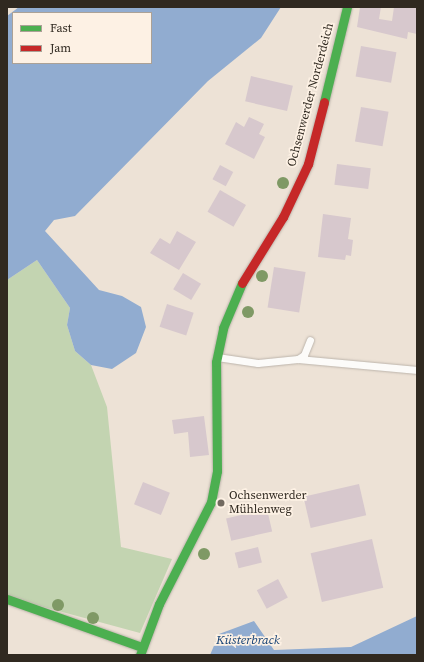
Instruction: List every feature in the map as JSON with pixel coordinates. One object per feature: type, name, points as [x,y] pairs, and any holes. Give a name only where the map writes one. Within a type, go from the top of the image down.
[{"type":"street","name":"Ochsenwerder Norderdeich","points":[[141,651],[159,604],[212,502],[217,471],[214,400],[217,358],[233,298],[284,217],[308,164],[347,7]]},
{"type":"street","points":[[7,599],[141,651]]},
{"type":"lane","points":[[298,360],[304,355],[310,340]]},
{"type":"lane","points":[[217,358],[258,362],[298,360],[417,370]]},
{"type":"green space","points":[[37,260],[70,308],[67,325],[75,351],[91,365],[107,407],[121,547],[172,559],[140,633],[7,597],[7,280]]},
{"type":"water","points":[[19,7],[281,7],[261,38],[208,81],[75,216],[54,220],[45,231],[99,290],[122,296],[141,307],[146,327],[136,353],[112,369],[91,365],[75,351],[67,325],[70,308],[37,260],[7,280],[7,16],[12,12],[12,64],[152,64],[152,12],[12,12]]},
{"type":"water","name":"Küsterbrack","points":[[417,616],[417,655],[210,655],[219,634],[254,621],[274,650],[351,647]]},
{"type":"building","points":[[360,7],[381,7],[379,19],[392,21],[394,7],[417,7],[417,34],[408,32],[407,39],[357,27]]},
{"type":"building","points":[[361,46],[396,52],[391,83],[356,77]]},
{"type":"building","points":[[251,76],[293,86],[287,111],[245,101]]},
{"type":"building","points":[[361,107],[389,112],[382,146],[355,141]]},
{"type":"building","points":[[249,117],[264,124],[259,134],[265,137],[254,159],[225,144],[236,122],[244,127]]},
{"type":"building","points":[[337,164],[371,168],[368,189],[334,185]]},
{"type":"building","points":[[220,165],[233,172],[226,186],[212,179]]},
{"type":"building","points":[[220,190],[246,205],[233,227],[208,212]]},
{"type":"building","points":[[323,214],[351,218],[348,239],[353,240],[351,256],[346,255],[345,260],[318,257]]},
{"type":"building","points":[[177,231],[196,242],[179,270],[150,253],[160,238],[170,244]]},
{"type":"building","points":[[274,267],[306,272],[299,313],[268,307]]},
{"type":"building","points":[[183,273],[201,284],[191,300],[173,289]]},
{"type":"building","points":[[167,304],[194,313],[186,335],[160,327]]},
{"type":"building","points":[[204,416],[209,455],[190,457],[188,432],[174,434],[172,420]]},
{"type":"building","points":[[143,482],[170,493],[161,515],[134,504]]},
{"type":"building","points":[[359,484],[366,515],[311,528],[303,497]]},
{"type":"building","points":[[267,509],[272,531],[231,541],[226,518]]},
{"type":"building","points":[[372,539],[383,588],[322,602],[311,553]]},
{"type":"building","points":[[258,547],[262,563],[239,568],[235,553]]},
{"type":"building","points":[[278,579],[288,598],[267,609],[257,590]]},
{"type":"traffic: fast","points":[[324,102],[347,7]]},
{"type":"traffic: fast","points":[[140,655],[159,604],[211,502],[217,471],[216,362],[223,328],[242,283]]},
{"type":"traffic: fast","points":[[7,599],[142,647]]},
{"type":"traffic: jam","points":[[242,283],[283,217],[308,164],[324,102]]},
{"type":"place","name":"Ochsenwerder Mühlenweg","points":[[221,503]]}]
